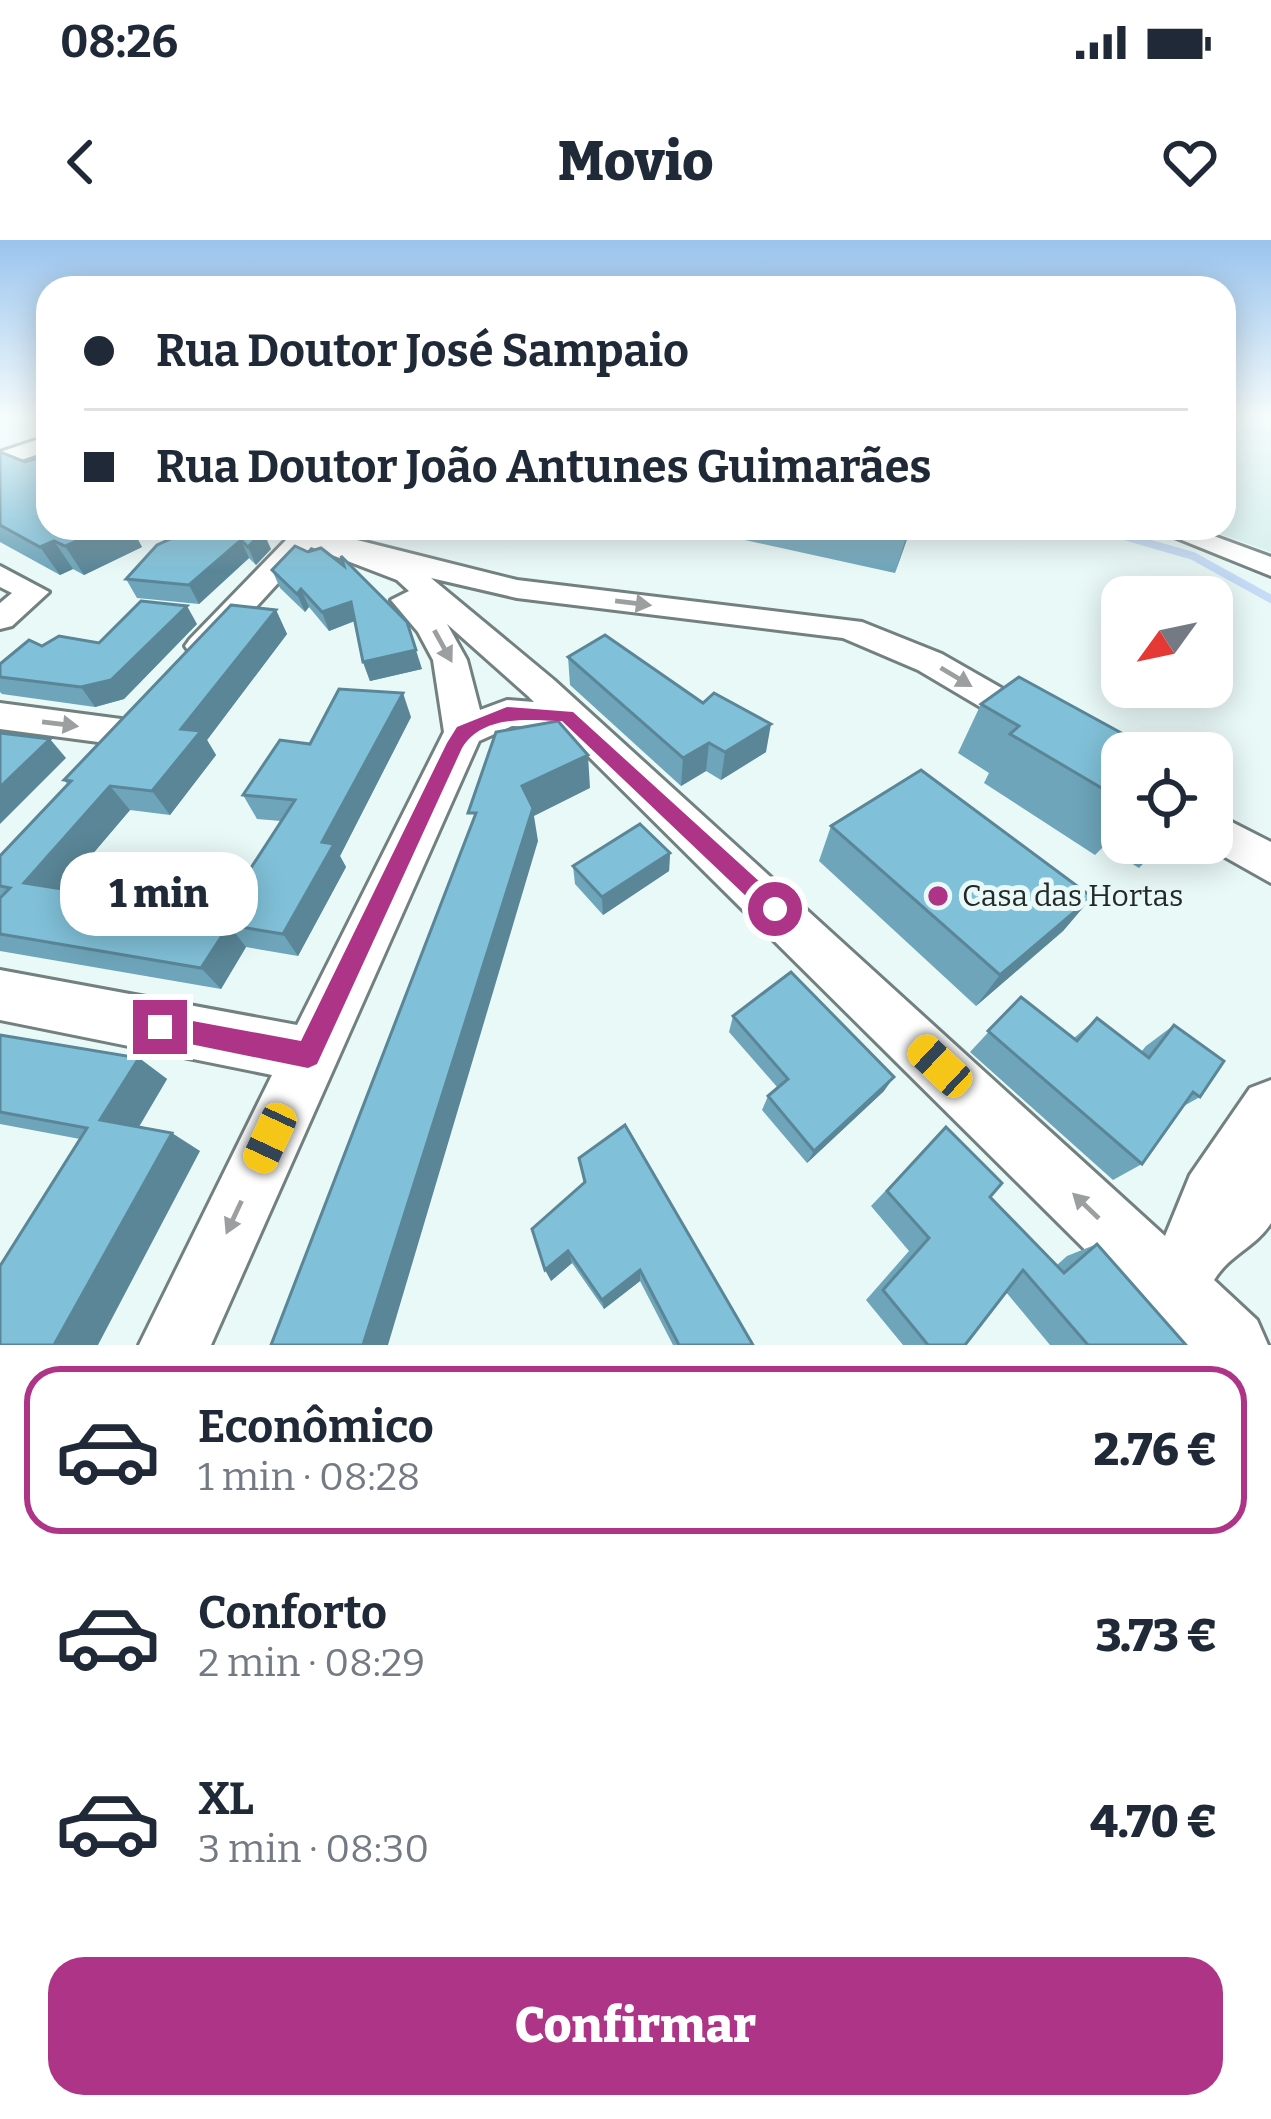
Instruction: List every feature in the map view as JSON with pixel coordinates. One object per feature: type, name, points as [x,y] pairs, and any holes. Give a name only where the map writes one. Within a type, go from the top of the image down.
[{"type":"street","points":[[182,667],[286,540]]},
{"type":"street","points":[[315,540],[517,589]]},
{"type":"street","points":[[1198,540],[1271,567]]},
{"type":"street","points":[[349,550],[408,574],[453,612],[1188,1261],[1232,1345]]},
{"type":"street","points":[[176,1345],[463,732],[462,693],[446,646],[419,611],[349,550]]},
{"type":"street","points":[[0,575],[33,592],[0,619]]},
{"type":"street","points":[[453,612],[467,597],[486,590],[517,589],[860,618],[1101,764]]},
{"type":"street","points":[[91,764],[152,699]]},
{"type":"street","points":[[463,732],[507,713],[567,716]]},
{"type":"street","points":[[0,716],[121,732]]},
{"type":"street","points":[[1233,841],[1271,864]]},
{"type":"street","points":[[0,995],[308,1055]]},
{"type":"street","points":[[1188,1261],[1211,1197],[1271,1109]]},
{"type":"street","points":[[1188,1261],[1237,1219],[1271,1165]]},
{"type":"shaded area","points":[[1236,469],[1271,469],[1271,552],[1236,539]]},
{"type":"building","points":[[0,469],[36,469],[36,540],[78,540],[40,547],[0,525]]},
{"type":"building","points":[[168,540],[241,540],[189,585],[126,579],[157,545]]},
{"type":"building","points":[[295,546],[308,552],[321,548],[344,566],[341,556],[407,622],[416,650],[363,662],[351,602],[322,612],[301,589],[297,594],[272,570]]},
{"type":"building","points":[[141,601],[187,606],[111,680],[81,687],[0,677],[0,664],[29,640],[42,646],[59,636],[99,643]]},
{"type":"building","points":[[231,605],[276,610],[181,729],[201,731],[152,791],[110,786],[24,883],[221,914],[295,800],[243,795],[280,740],[310,744],[339,689],[403,693],[322,842],[334,844],[283,934],[229,925],[201,968],[0,934],[0,898],[10,888],[0,886],[0,856],[71,781],[64,780]]},
{"type":"building","points":[[605,635],[703,703],[714,693],[771,724],[725,752],[709,743],[683,758],[568,657]]},
{"type":"building","points":[[1019,677],[1120,732],[1101,732],[1101,788],[1010,734],[1019,726],[981,704]]},
{"type":"building","points":[[558,721],[588,755],[522,786],[533,808],[363,1345],[271,1345],[476,813],[468,813],[496,732]]},
{"type":"building","points":[[0,733],[50,739],[0,787]]},
{"type":"building","points":[[921,770],[1092,897],[1000,975],[831,826]]},
{"type":"building","points":[[640,824],[670,853],[602,897],[573,866]]},
{"type":"building","points":[[791,972],[894,1077],[814,1151],[768,1096],[788,1079],[733,1016]]},
{"type":"building","points":[[1021,997],[1077,1041],[1097,1018],[1149,1058],[1174,1025],[1224,1061],[1200,1097],[1193,1092],[1142,1164],[988,1031]]},
{"type":"building","points":[[0,1035],[139,1058],[100,1120],[172,1133],[54,1345],[0,1345],[0,1266],[87,1128],[0,1112]]},
{"type":"building","points":[[625,1125],[753,1345],[679,1345],[640,1270],[602,1300],[568,1251],[545,1270],[532,1229],[585,1182],[579,1158]]},
{"type":"building","points":[[946,1127],[1002,1183],[990,1197],[1064,1273],[1097,1244],[1186,1345],[1088,1345],[1023,1270],[965,1345],[928,1345],[883,1290],[929,1238],[887,1191]]},
{"type":"waterway","points":[[1138,540],[1193,556],[1271,599]]},
{"type":"place","name":"Casa das Hortas","points":[[938,896]]},
{"type":"route","points":[[160,1027],[308,1055],[453,748],[463,732],[507,713],[567,716],[775,909]]}]
